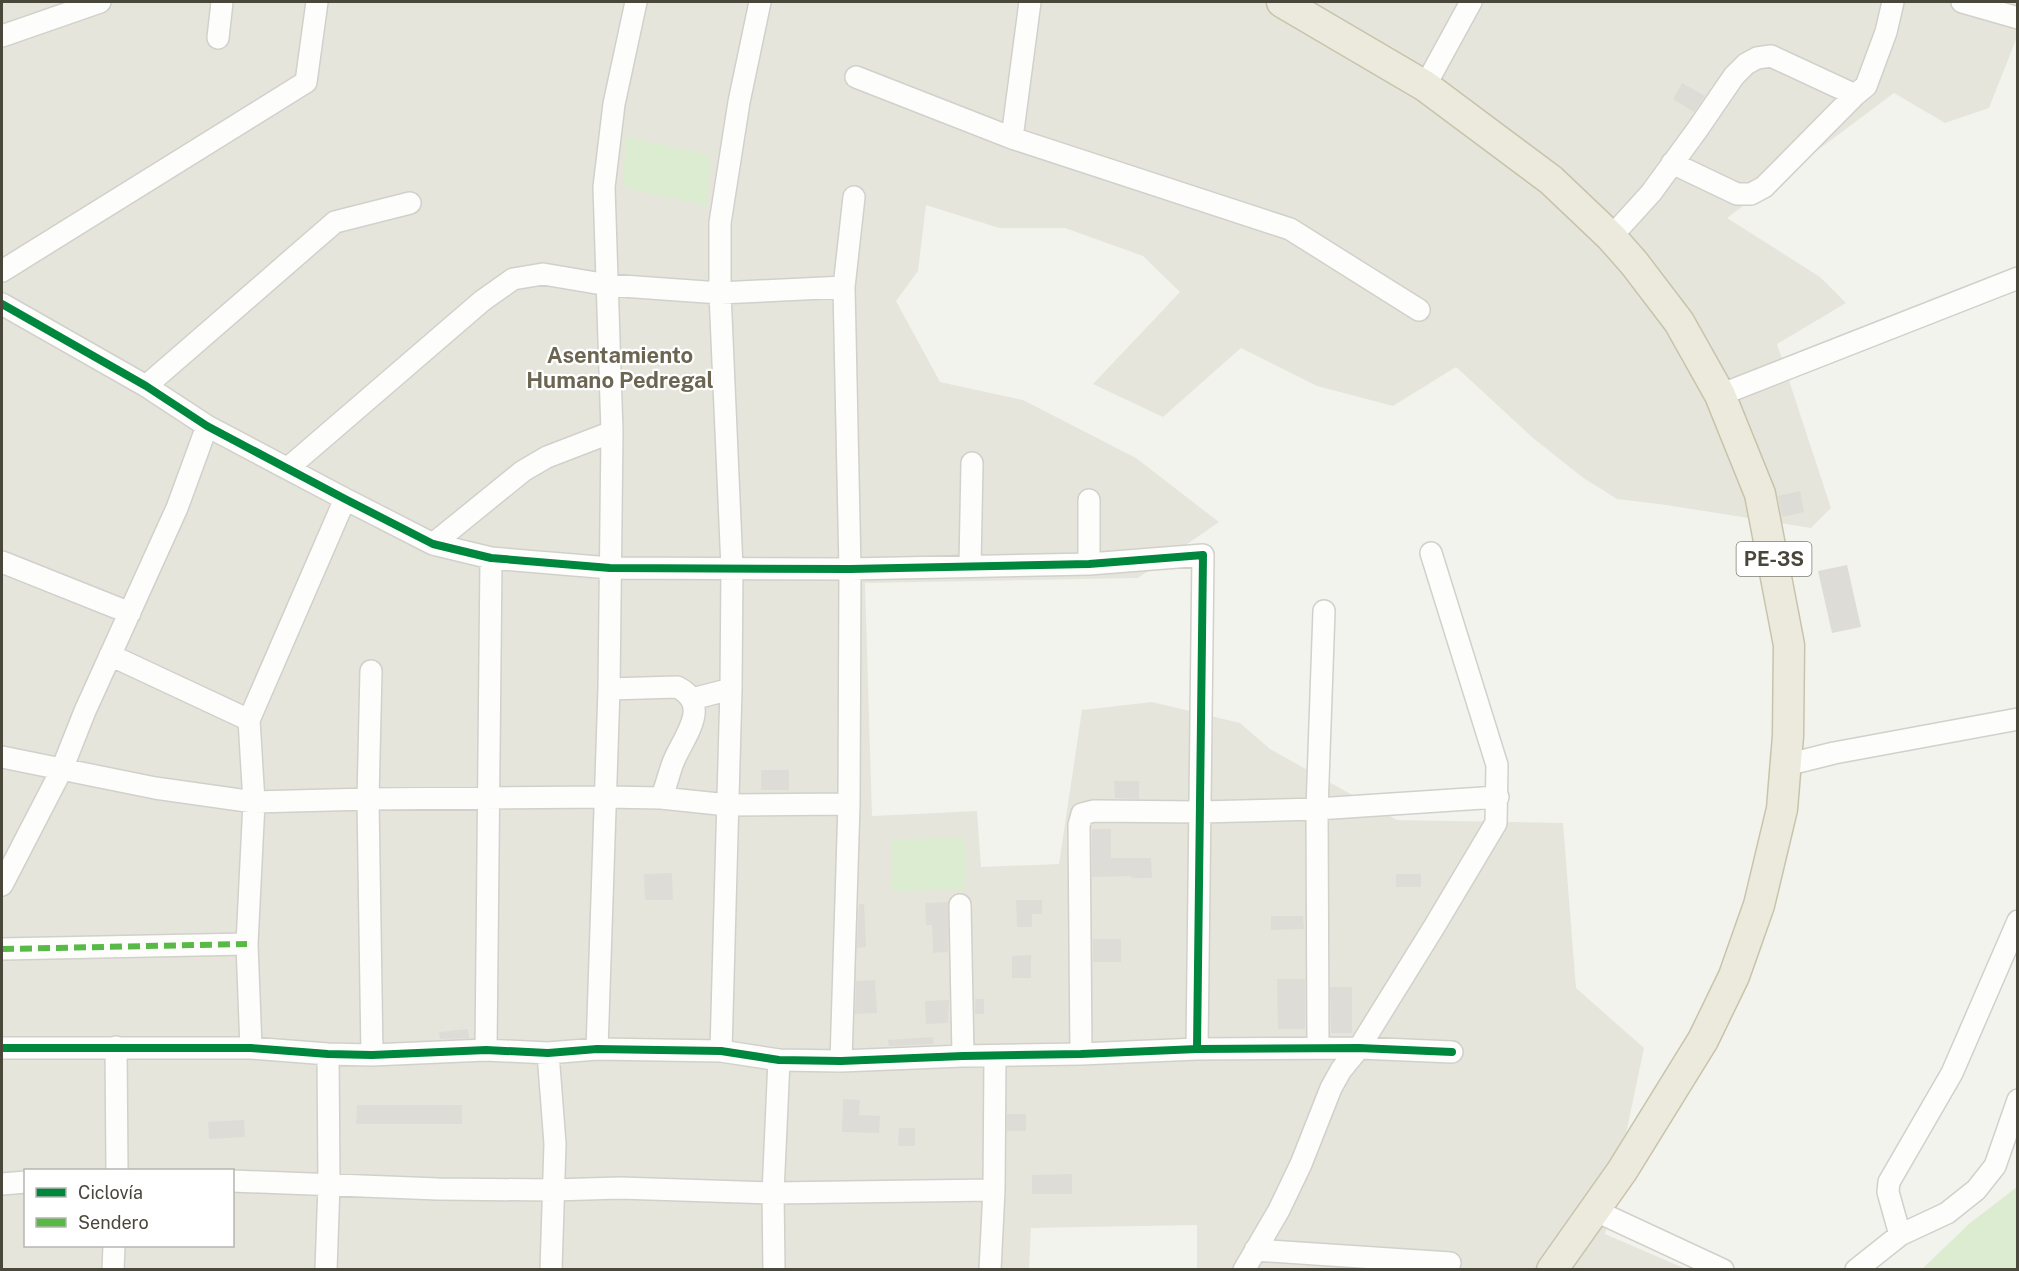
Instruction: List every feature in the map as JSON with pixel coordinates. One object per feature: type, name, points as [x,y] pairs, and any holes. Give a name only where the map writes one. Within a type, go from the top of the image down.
[{"type":"highway","name":"PE-3S","points":[[1282,2],[1425,86],[1551,180],[1611,237],[1679,322],[1720,395],[1760,494],[1790,645],[1786,765],[1782,809],[1759,905],[1734,976],[1703,1040],[1622,1171],[1552,1269]]},
{"type":"street","points":[[2,36],[100,2]]},
{"type":"street","points":[[218,38],[222,2]]},
{"type":"street","points":[[2,271],[306,82],[317,2]]},
{"type":"street","points":[[597,1049],[609,689],[612,432],[604,187],[614,104],[636,2]]},
{"type":"street","points":[[721,1051],[732,568],[720,293],[720,223],[739,102],[760,2]]},
{"type":"street","points":[[1012,138],[1030,2]]},
{"type":"street","points":[[1425,86],[1471,2]]},
{"type":"street","points":[[1672,163],[1737,194],[1751,194],[1764,187],[1866,86],[1886,32],[1893,2]]},
{"type":"street","points":[[1962,2],[2018,18]]},
{"type":"street","points":[[1611,237],[1652,193],[1734,76],[1746,64],[1757,58],[1771,57],[1855,95]]},
{"type":"street","points":[[856,77],[1012,138],[1290,229],[1419,310]]},
{"type":"street","points":[[841,1061],[849,804],[850,568],[844,287],[854,197]]},
{"type":"street","points":[[146,386],[335,222],[410,203]]},
{"type":"street","points":[[288,468],[482,301],[513,279],[543,274],[608,285],[720,293],[844,287]]},
{"type":"street","points":[[1720,395],[2018,278]]},
{"type":"street","points":[[2,304],[146,386],[207,426],[345,499],[433,544],[491,558],[610,568],[850,568],[1089,564],[1203,555],[1197,1049]]},
{"type":"street","points":[[2,885],[62,769],[85,711],[177,508],[207,426]]},
{"type":"street","points":[[433,544],[523,471],[547,457],[612,432]]},
{"type":"street","points":[[970,566],[972,463]]},
{"type":"street","points":[[251,1048],[248,944],[254,802],[249,720],[345,499]]},
{"type":"street","points":[[1089,500],[1089,564]]},
{"type":"street","points":[[1244,1269],[1279,1210],[1301,1164],[1331,1088],[1341,1070],[1359,1048],[1496,823],[1497,765],[1431,553]]},
{"type":"street","points":[[486,1050],[491,558]]},
{"type":"street","points":[[2,562],[130,613]]},
{"type":"street","points":[[1318,1047],[1317,809],[1324,611]]},
{"type":"street","points":[[110,655],[249,720]]},
{"type":"street","points":[[371,671],[368,799],[372,1055]]},
{"type":"street","points":[[609,689],[677,687],[692,699],[695,713],[674,760],[661,798]]},
{"type":"street","points":[[692,699],[731,689]]},
{"type":"street","points":[[1786,765],[1867,746],[2018,719]]},
{"type":"street","points":[[2,757],[155,788],[254,802],[606,797],[661,798],[728,805],[849,804]]},
{"type":"street","points":[[1082,1054],[1078,825],[1082,814],[1094,811],[1200,812],[1317,809],[1498,797]]},
{"type":"street","points":[[960,905],[963,1056]]},
{"type":"street","points":[[1900,1235],[1888,1192],[1889,1182],[1952,1073],[2018,921]]},
{"type":"street","points":[[2,949],[248,944]]},
{"type":"street","points":[[116,1047],[117,1169]]},
{"type":"street","points":[[2,1048],[251,1048],[372,1055],[486,1050],[548,1053],[597,1049],[721,1051],[779,1060],[841,1061],[1318,1047],[1452,1052]]},
{"type":"street","points":[[548,1053],[555,1144],[551,1269]]},
{"type":"street","points":[[326,1269],[329,1184],[328,1054]]},
{"type":"street","points":[[990,1269],[994,1190],[995,1056]]},
{"type":"street","points":[[774,1269],[773,1193],[779,1060]]},
{"type":"street","points":[[1856,1269],[1900,1235],[1947,1213],[1976,1190],[1995,1166],[2018,1100]]},
{"type":"street","points":[[234,1181],[438,1189],[620,1188],[773,1193],[994,1190]]},
{"type":"street","points":[[2,1184],[24,1182]]},
{"type":"street","points":[[1594,1210],[1723,1269]]},
{"type":"street","points":[[113,1269],[114,1247]]},
{"type":"street","points":[[1255,1250],[1450,1263]]},
{"type":"shaded area","points":[[2,2],[2017,2],[2017,37],[1989,108],[1945,123],[1894,93],[1727,218],[1820,277],[1846,303],[1777,344],[1831,508],[1811,528],[1617,499],[1582,477],[1533,438],[1456,367],[1393,406],[1317,386],[1241,348],[1163,417],[1093,384],[1180,292],[1143,256],[1065,228],[999,228],[926,205],[918,271],[896,301],[940,382],[1023,400],[1136,458],[1219,522],[1138,578],[865,583],[872,816],[977,811],[981,867],[1059,864],[1082,710],[1152,702],[1240,723],[1270,749],[1397,820],[1563,823],[1576,988],[1644,1048],[1605,1234],[1686,1269],[1197,1269],[1197,1225],[1031,1228],[1029,1270],[2,1270]]},
{"type":"green space","points":[[626,137],[710,155],[707,206],[623,187]]},
{"type":"green space","points":[[966,838],[966,890],[891,891],[891,839]]},
{"type":"green space","points":[[2017,1187],[2017,1269],[1922,1269],[1970,1223]]},
{"type":"building","points":[[1682,83],[1705,96],[1694,112],[1673,99]]},
{"type":"building","points":[[1800,491],[1804,512],[1782,517],[1778,496]]},
{"type":"building","points":[[1847,565],[1861,627],[1832,633],[1818,571]]},
{"type":"building","points":[[761,770],[789,770],[789,790],[761,790]]},
{"type":"building","points":[[1114,781],[1139,781],[1139,799],[1115,798]]},
{"type":"building","points":[[1092,829],[1111,829],[1111,858],[1151,858],[1152,878],[1092,877]]},
{"type":"building","points":[[672,873],[673,900],[645,900],[644,874]]},
{"type":"building","points":[[1396,874],[1421,874],[1421,887],[1396,887]]},
{"type":"building","points":[[1016,900],[1042,900],[1042,914],[1032,914],[1032,927],[1017,927]]},
{"type":"building","points":[[948,902],[948,952],[933,953],[932,925],[926,925],[925,903]]},
{"type":"building","points":[[859,904],[864,904],[866,947],[857,948]]},
{"type":"building","points":[[1271,916],[1303,916],[1304,929],[1271,930]]},
{"type":"building","points":[[1093,939],[1121,939],[1121,962],[1093,962]]},
{"type":"building","points":[[1031,955],[1031,978],[1012,978],[1012,956]]},
{"type":"building","points":[[1277,979],[1305,979],[1305,1029],[1278,1029]]},
{"type":"building","points":[[875,980],[877,1013],[855,1014],[856,981]]},
{"type":"building","points":[[1330,987],[1352,987],[1352,1033],[1331,1033]]},
{"type":"building","points":[[975,999],[984,999],[984,1014],[975,1014]]},
{"type":"building","points":[[949,1000],[948,1023],[926,1024],[925,1001]]},
{"type":"building","points":[[468,1029],[469,1038],[440,1039],[439,1032]]},
{"type":"building","points":[[933,1037],[934,1044],[889,1046],[888,1040]]},
{"type":"building","points":[[843,1099],[860,1100],[859,1115],[880,1116],[879,1133],[842,1132]]},
{"type":"building","points":[[357,1105],[462,1105],[462,1124],[356,1124]]},
{"type":"building","points":[[1007,1114],[1026,1114],[1026,1131],[1007,1131]]},
{"type":"building","points":[[244,1120],[245,1137],[209,1139],[208,1122]]},
{"type":"building","points":[[899,1128],[915,1128],[915,1146],[898,1146]]},
{"type":"building","points":[[1072,1174],[1072,1194],[1032,1194],[1032,1175]]},
{"type":"marked path","points":[[2,949],[247,944]]},
{"type":"cycle path","points":[[2,304],[146,386],[207,426],[345,499],[433,544],[491,558],[610,568],[850,569],[1089,564],[1203,555],[1197,1049]]},
{"type":"cycle path","points":[[2,1048],[251,1048],[372,1055],[486,1050],[548,1053],[597,1049],[721,1051],[779,1060],[841,1061],[1197,1049],[1359,1048],[1452,1052]]},
{"type":"district","name":"Asentamiento Humano Pedregal","points":[[620,368]]}]
